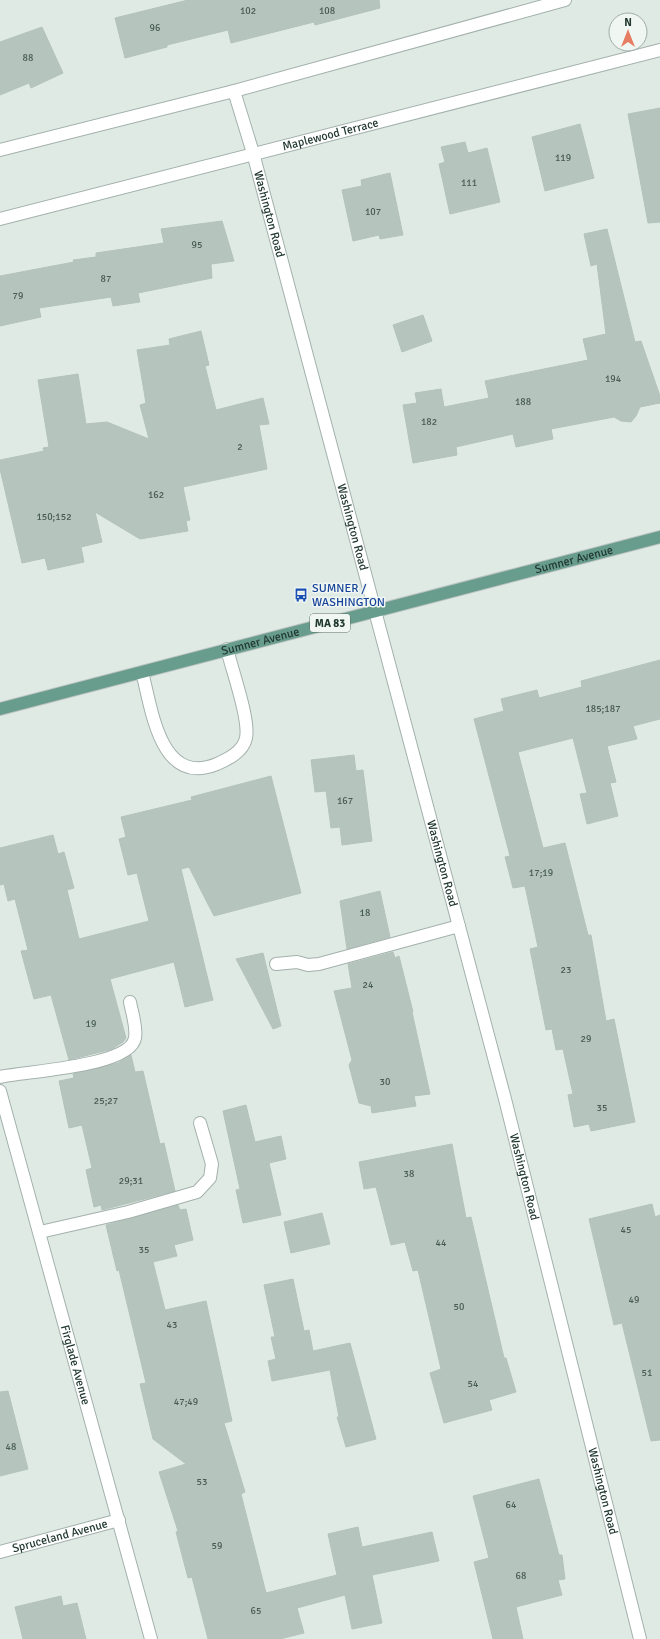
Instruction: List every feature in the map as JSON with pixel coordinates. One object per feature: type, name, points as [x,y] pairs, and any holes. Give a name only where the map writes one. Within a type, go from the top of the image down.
[{"type":"main road","name":"Sumner Avenue","points":[[0,709],[660,537]]},
{"type":"street","points":[[0,150],[234,91],[565,0]]},
{"type":"street","name":"Maplewood Terrace","points":[[0,219],[660,50]]},
{"type":"street","name":"Washington Road","points":[[234,91],[253,153],[325,428],[376,611],[505,1099],[640,1639]]},
{"type":"street","points":[[142,672],[161,740],[171,758],[183,765],[200,769],[231,758],[246,739],[246,725],[227,649]]},
{"type":"street","points":[[276,964],[297,962],[308,965],[319,964],[459,926]]},
{"type":"street","points":[[0,1077],[69,1068],[113,1057],[129,1049],[135,1039],[130,1002]]},
{"type":"street","name":"Firglade Avenue","points":[[0,1091],[119,1520],[150,1639]]},
{"type":"street","points":[[40,1232],[128,1212],[197,1192],[210,1178],[212,1164],[200,1123]]},
{"type":"street","name":"Spruceland Avenue","points":[[0,1552],[119,1520]]},
{"type":"building","points":[[188,0],[379,0],[380,8],[315,25],[314,22],[231,43],[228,30],[167,45],[167,47],[125,58],[115,18]]},
{"type":"building","points":[[42,27],[63,73],[31,88],[29,83],[0,95],[0,42]]},
{"type":"building","points":[[660,108],[660,222],[648,223],[628,114]]},
{"type":"building","points":[[580,124],[594,178],[545,191],[532,137]]},
{"type":"building","points":[[465,142],[468,153],[487,148],[500,202],[450,214],[439,164],[445,162],[441,147]]},
{"type":"building","points":[[390,173],[403,235],[380,239],[379,235],[353,241],[342,190],[362,186],[361,180]]},
{"type":"building","points":[[222,221],[234,261],[211,264],[212,278],[138,293],[140,302],[113,306],[111,297],[39,308],[41,317],[0,326],[0,276],[74,262],[73,260],[96,257],[96,253],[164,243],[161,229]]},
{"type":"building","points":[[607,229],[635,342],[641,341],[660,396],[660,403],[640,407],[636,416],[631,422],[621,421],[614,417],[551,429],[553,439],[516,447],[513,434],[456,447],[457,455],[413,463],[403,405],[417,403],[415,393],[441,389],[444,407],[489,398],[485,381],[588,360],[583,339],[606,334],[597,264],[591,266],[584,234]]},
{"type":"building","points":[[423,315],[432,341],[402,352],[393,325]]},
{"type":"building","points":[[201,331],[209,365],[205,366],[216,410],[263,398],[269,424],[259,425],[267,469],[183,487],[190,520],[186,521],[188,531],[140,539],[95,512],[102,542],[81,547],[84,562],[48,570],[45,558],[22,563],[0,469],[0,460],[44,451],[43,448],[49,447],[38,380],[78,374],[86,424],[107,422],[149,439],[140,405],[146,403],[137,350],[170,345],[169,339]]},
{"type":"building","points":[[660,660],[660,719],[633,726],[637,739],[607,746],[616,782],[610,783],[618,816],[587,824],[580,794],[587,793],[573,738],[518,752],[543,848],[565,843],[588,935],[591,935],[606,1021],[614,1019],[635,1122],[591,1131],[589,1124],[574,1127],[568,1095],[573,1094],[563,1049],[556,1050],[552,1029],[546,1030],[530,949],[538,947],[525,886],[513,888],[505,857],[510,856],[474,719],[504,711],[501,699],[537,690],[539,698],[582,687],[581,681]]},
{"type":"building","points":[[354,755],[356,771],[363,770],[372,841],[342,845],[340,827],[331,828],[326,791],[315,792],[311,760]]},
{"type":"building","points":[[271,776],[301,893],[214,916],[189,867],[181,869],[213,1000],[185,1007],[174,962],[110,979],[126,1038],[123,1042],[112,1049],[69,1060],[51,995],[34,999],[21,951],[28,950],[15,899],[8,901],[4,884],[0,885],[0,848],[53,835],[58,854],[64,852],[74,888],[67,890],[79,939],[149,921],[137,873],[128,875],[119,839],[126,837],[121,817],[192,800],[191,797]]},
{"type":"building","points":[[380,891],[390,937],[347,949],[340,901]]},
{"type":"building","points":[[393,952],[395,958],[399,956],[413,1012],[430,1094],[414,1096],[416,1106],[372,1113],[371,1106],[359,1103],[349,1065],[352,1060],[334,991],[352,988],[348,964]]},
{"type":"building","points":[[263,953],[281,1026],[273,1029],[236,959]]},
{"type":"building","points":[[131,1055],[135,1072],[143,1071],[160,1144],[164,1143],[175,1191],[102,1210],[101,1205],[94,1207],[86,1170],[92,1168],[82,1125],[69,1128],[59,1081],[74,1078],[73,1074],[118,1063]]},
{"type":"building","points":[[246,1105],[255,1142],[281,1136],[286,1159],[269,1163],[281,1215],[243,1223],[236,1190],[240,1189],[223,1111]]},
{"type":"building","points":[[452,1144],[466,1218],[471,1217],[504,1358],[506,1358],[516,1392],[489,1400],[492,1410],[444,1423],[430,1373],[441,1369],[418,1270],[413,1271],[405,1242],[391,1245],[376,1187],[364,1189],[359,1162]]},
{"type":"building","points":[[652,1204],[655,1217],[660,1215],[660,1440],[651,1441],[622,1323],[614,1325],[589,1219]]},
{"type":"building","points":[[178,1205],[180,1210],[186,1209],[193,1240],[174,1245],[177,1256],[153,1262],[165,1310],[206,1301],[232,1421],[224,1423],[245,1492],[241,1494],[266,1593],[337,1575],[328,1534],[358,1527],[362,1547],[432,1532],[439,1561],[372,1575],[382,1623],[352,1629],[345,1595],[297,1608],[304,1633],[280,1639],[208,1639],[192,1577],[188,1578],[176,1532],[178,1531],[159,1472],[186,1464],[153,1439],[140,1384],[146,1383],[119,1270],[117,1271],[106,1225]]},
{"type":"building","points":[[322,1213],[330,1244],[291,1253],[284,1222]]},
{"type":"building","points":[[293,1279],[304,1331],[309,1330],[313,1351],[350,1343],[376,1439],[346,1447],[337,1417],[339,1417],[330,1370],[272,1381],[268,1361],[276,1359],[271,1337],[275,1337],[264,1285]]},
{"type":"building","points":[[8,1391],[28,1469],[0,1476],[0,1392]]},
{"type":"building","points":[[539,1479],[559,1555],[562,1555],[565,1579],[558,1580],[562,1595],[516,1607],[523,1639],[493,1639],[474,1562],[489,1558],[473,1496]]},
{"type":"building","points":[[61,1596],[63,1606],[77,1603],[86,1639],[23,1639],[15,1607]]},
{"type":"place","name":"SUMNER / WASHINGTON","points":[[301,595]]}]
